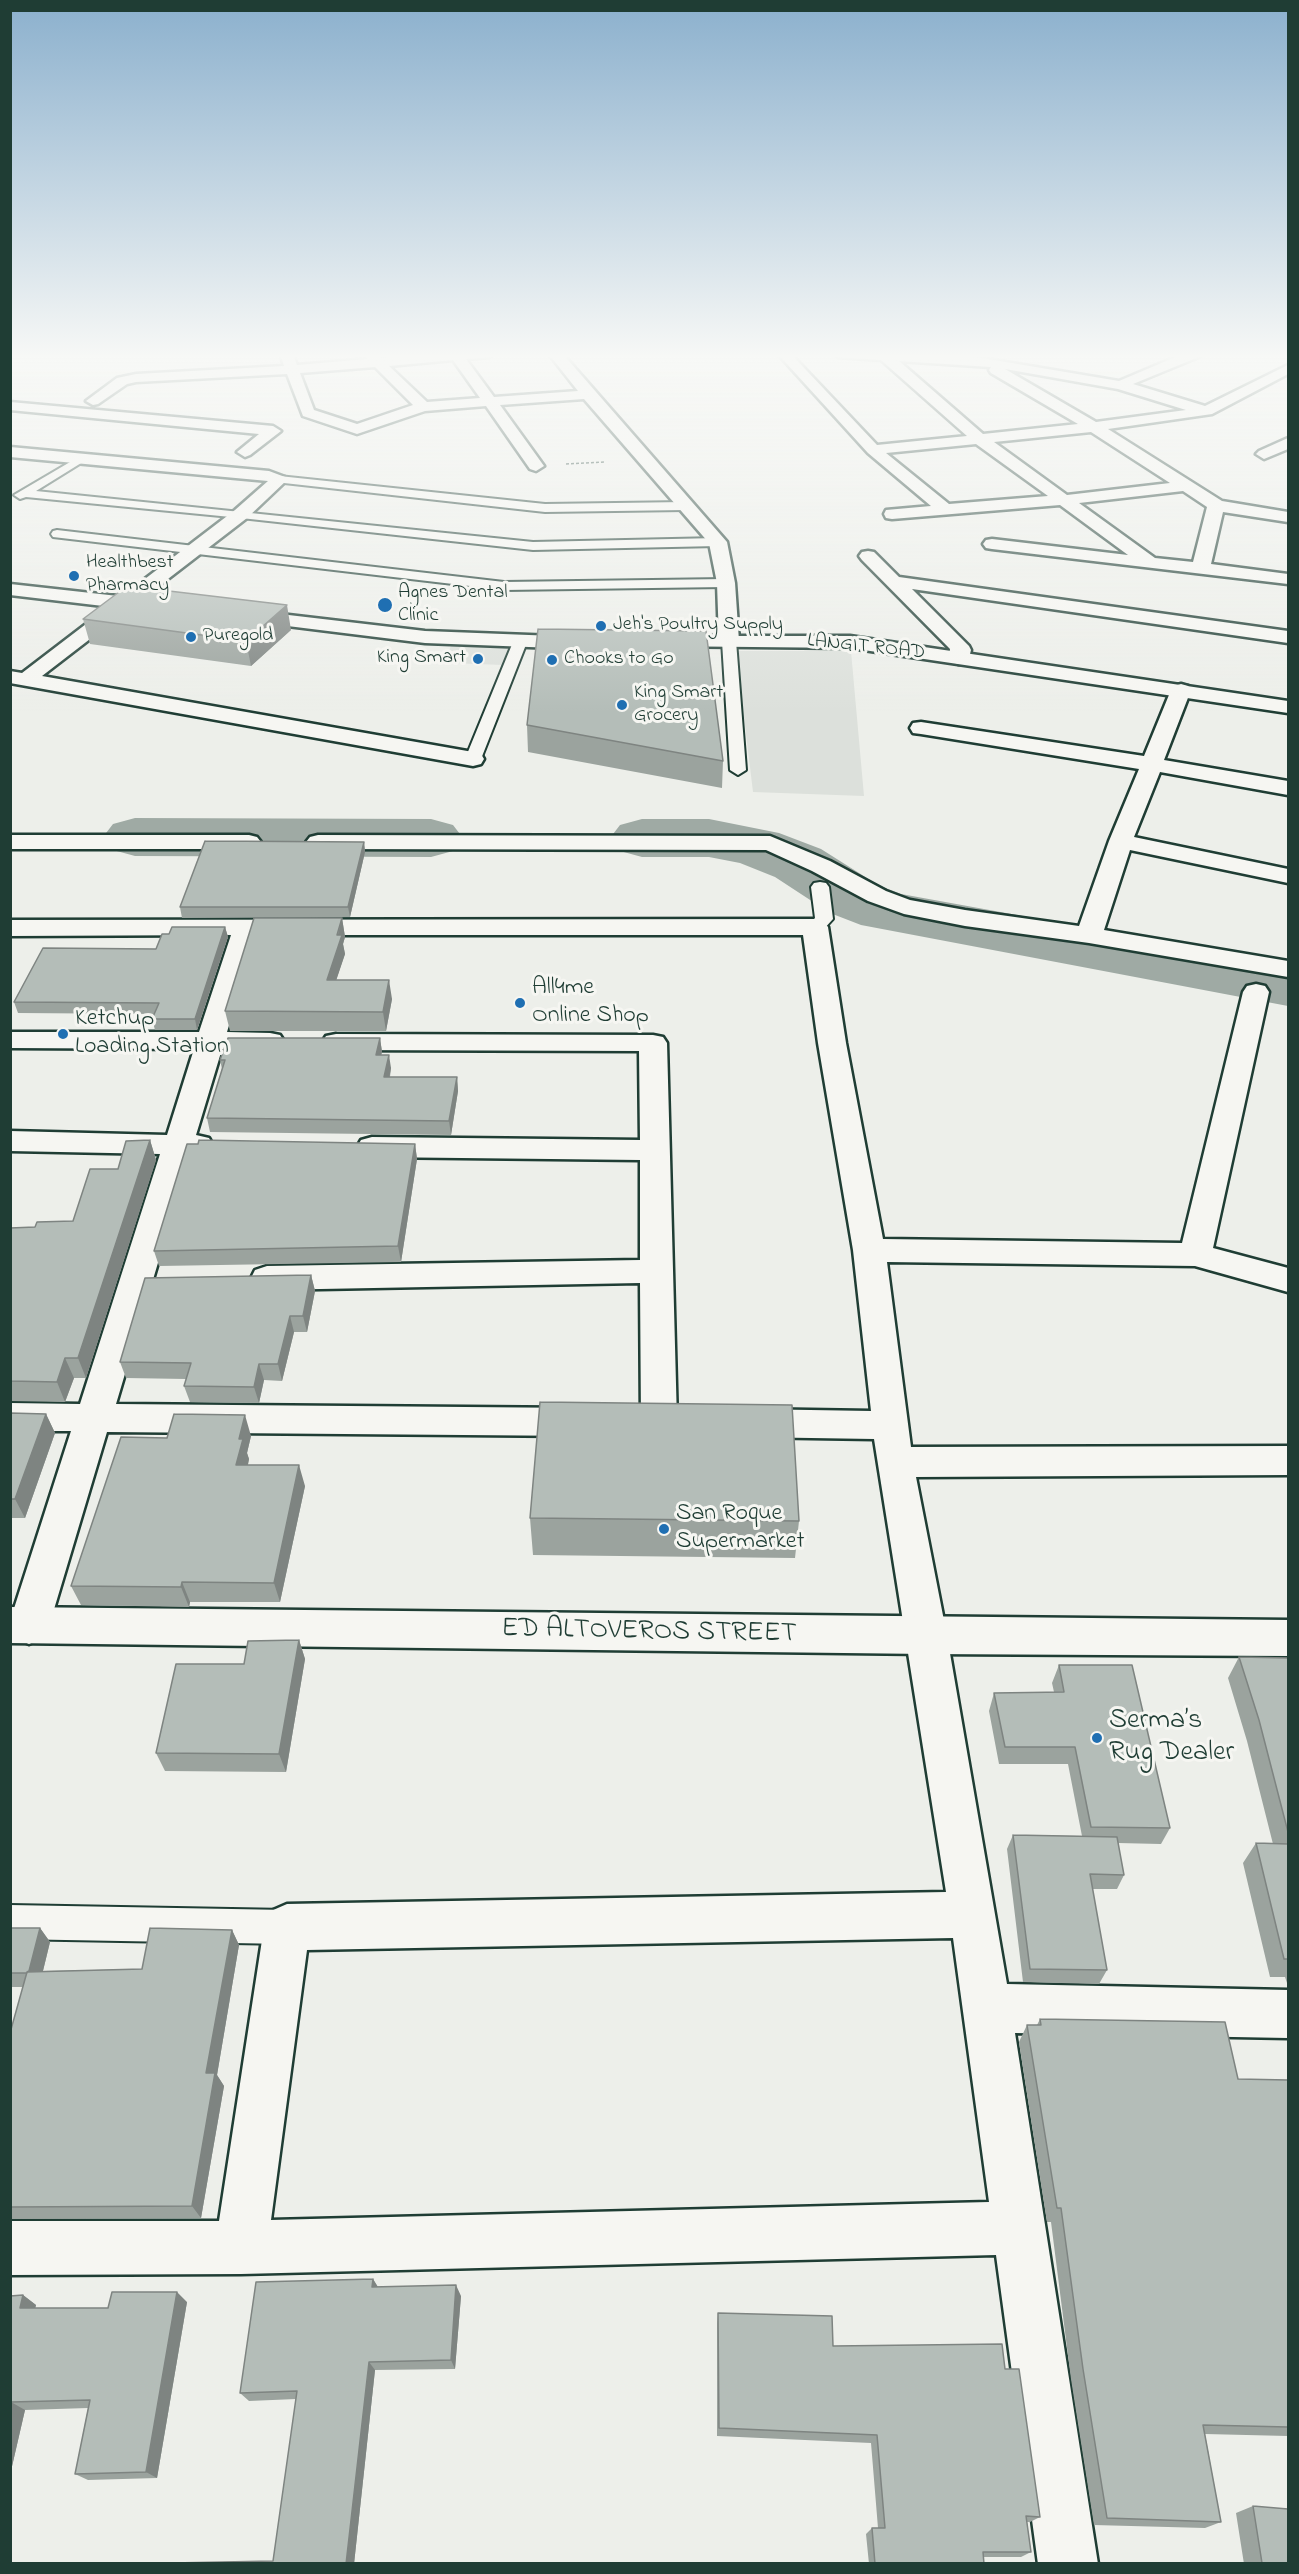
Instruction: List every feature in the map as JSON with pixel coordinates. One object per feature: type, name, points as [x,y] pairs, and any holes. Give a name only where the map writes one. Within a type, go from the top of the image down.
[{"type":"street","points":[[18,679],[127,603],[241,514],[279,480],[269,476],[239,473]]},
{"type":"street","points":[[659,473],[718,542],[726,583],[729,641]]},
{"type":"street","points":[[901,473],[946,510]]},
{"type":"street","points":[[1027,473],[1148,561]]},
{"type":"street","points":[[1165,473],[1216,504],[1247,512],[1288,516]]},
{"type":"street","points":[[892,514],[1064,500],[1185,486]]},
{"type":"street","points":[[1201,568],[1216,504]]},
{"type":"street","points":[[992,544],[1288,579]]},
{"type":"street","points":[[868,556],[959,646],[961,650],[959,658]]},
{"type":"street","points":[[891,581],[1288,637]]},
{"type":"street","points":[[10,589],[173,608]]},
{"type":"street","points":[[230,614],[425,637],[594,643]]},
{"type":"street","name":"LANGIT ROAD","points":[[639,643],[850,642],[1288,707]]},
{"type":"street","points":[[18,679],[473,759]]},
{"type":"street","points":[[1089,934],[1121,841],[1181,690]]},
{"type":"street","points":[[921,728],[1288,788]]},
{"type":"street","points":[[1121,841],[1288,876]]},
{"type":"street","points":[[10,842],[770,843],[821,866],[877,896],[904,906],[965,918],[1089,934],[1288,969]]},
{"type":"street","points":[[20,1626],[93,1418],[246,927]]},
{"type":"street","points":[[10,928],[815,927],[832,1043],[868,1250],[895,1462],[927,1636],[973,1915],[1068,2564]]},
{"type":"street","points":[[1195,1256],[1256,992]]},
{"type":"street","points":[[10,1040],[653,1043],[659,1422]]},
{"type":"street","points":[[10,1141],[226,1145]]},
{"type":"street","points":[[345,1147],[655,1150]]},
{"type":"street","points":[[868,1250],[1195,1256],[1288,1280]]},
{"type":"street","points":[[243,1278],[657,1271]]},
{"type":"street","points":[[136,1280],[172,1279]]},
{"type":"street","points":[[10,1417],[890,1425]]},
{"type":"street","points":[[895,1462],[1288,1460]]},
{"type":"street","name":"ED ALTOVEROS STREET","points":[[20,1626],[1288,1638]]},
{"type":"street","points":[[242,2247],[287,1927],[973,1915]]},
{"type":"street","points":[[987,2008],[1288,2014]]},
{"type":"street","points":[[10,2248],[242,2247],[1019,2228]]},
{"type":"lane","points":[[10,501],[57,473]]},
{"type":"lane","points":[[279,480],[545,508],[685,506]]},
{"type":"lane","points":[[24,493],[533,546],[718,542]]},
{"type":"lane","points":[[57,534],[504,586],[726,583]]},
{"type":"lane","points":[[729,641],[738,770]]},
{"type":"lane","points":[[473,759],[520,642]]},
{"type":"lane","points":[[815,927],[824,920],[820,886]]},
{"type":"lane","points":[[10,1922],[287,1927]]},
{"type":"shaded area","name":"King Smart","points":[[451,645],[509,647],[503,665],[449,663],[452,655],[448,654]]},
{"type":"shaded area","points":[[736,651],[851,651],[864,796],[753,792]]},
{"type":"building","points":[[127,586],[287,605],[246,641],[83,619]]},
{"type":"building","name":"King Smart Grocery","points":[[538,629],[706,631],[723,761],[527,725]]},
{"type":"building","points":[[205,841],[364,842],[348,907],[180,907]]},
{"type":"building","points":[[254,918],[342,918],[337,935],[342,935],[327,980],[389,980],[383,1012],[225,1011]]},
{"type":"building","points":[[172,927],[225,927],[195,1019],[152,1019],[159,1003],[14,1002],[43,948],[156,949],[162,934],[169,934]]},
{"type":"building","points":[[228,1038],[380,1038],[376,1055],[389,1055],[384,1077],[457,1077],[449,1121],[207,1118],[225,1060],[220,1060]]},
{"type":"building","points":[[150,1140],[78,1358],[65,1358],[57,1382],[10,1381],[10,1228],[35,1227],[37,1222],[73,1221],[90,1169],[118,1169],[126,1141]]},
{"type":"building","points":[[199,1140],[415,1144],[398,1246],[154,1251],[187,1144],[198,1144]]},
{"type":"building","points":[[311,1275],[303,1316],[290,1316],[278,1364],[259,1364],[254,1387],[184,1386],[191,1363],[120,1362],[145,1278]]},
{"type":"building","points":[[540,1402],[792,1405],[799,1521],[530,1518]]},
{"type":"building","points":[[10,1413],[46,1414],[15,1499],[10,1499]]},
{"type":"building","points":[[174,1414],[245,1415],[239,1439],[243,1439],[236,1465],[299,1465],[274,1583],[182,1582],[181,1587],[71,1586],[121,1437],[167,1438]]},
{"type":"building","points":[[299,1640],[279,1754],[156,1753],[176,1664],[244,1664],[248,1641]]},
{"type":"building","points":[[1239,1657],[1288,1658],[1288,1832],[1259,1720]]},
{"type":"building","points":[[1059,1665],[1132,1665],[1170,1828],[1091,1827],[1075,1747],[1005,1747],[994,1693],[1064,1692]]},
{"type":"building","points":[[1013,1835],[1117,1837],[1124,1875],[1090,1874],[1107,1970],[1030,1969]]},
{"type":"building","points":[[1256,1843],[1288,1844],[1288,1959],[1284,1959]]},
{"type":"building","points":[[10,1928],[40,1928],[27,1973],[10,1973]]},
{"type":"building","points":[[150,1928],[232,1930],[206,2073],[215,2073],[192,2206],[10,2207],[10,2033],[27,1972],[142,1969]]},
{"type":"building","points":[[1040,2019],[1225,2022],[1238,2079],[1288,2080],[1288,2427],[1203,2425],[1221,2522],[1107,2518],[1083,2369],[1061,2208],[1057,2208],[1027,2025],[1041,2025]]},
{"type":"building","points":[[373,2279],[372,2287],[456,2285],[451,2360],[369,2362],[346,2564],[121,2564],[273,2561],[297,2391],[240,2393],[256,2282]]},
{"type":"building","points":[[112,2292],[177,2292],[146,2472],[75,2474],[90,2400],[11,2402],[10,2405],[10,2296],[23,2295],[20,2308],[108,2308]]},
{"type":"building","points":[[718,2313],[832,2316],[833,2346],[1002,2344],[1005,2369],[1019,2369],[1040,2517],[1026,2516],[1031,2552],[983,2552],[984,2564],[875,2564],[872,2528],[885,2528],[877,2435],[719,2428]]},
{"type":"building","points":[[1253,2506],[1288,2509],[1288,2564],[1262,2563]]},
{"type":"waterway","points":[[135,837],[431,838]]},
{"type":"waterway","points":[[642,838],[709,838],[756,847],[798,863],[854,899],[885,911],[1288,985]]},
{"type":"place","name":"Healthbest Pharmacy","points":[[74,576]]},
{"type":"place","name":"Agnes Dental Clinic","points":[[385,605]]},
{"type":"place","name":"Jeh's Poultry Supply","points":[[601,626]]},
{"type":"place","name":"Puregold","points":[[191,637]]},
{"type":"place","name":"King Smart","points":[[478,659]]},
{"type":"place","name":"Chooks to Go","points":[[552,660]]},
{"type":"place","name":"King Smart Grocery","points":[[622,705]]},
{"type":"place","name":"All4me Online Shop","points":[[520,1003]]},
{"type":"place","name":"Ketchup Loading Station","points":[[63,1034]]},
{"type":"place","name":"San Roque Supermarket","points":[[664,1529]]},
{"type":"place","name":"Serma’s Rug Dealer","points":[[1097,1738]]}]
